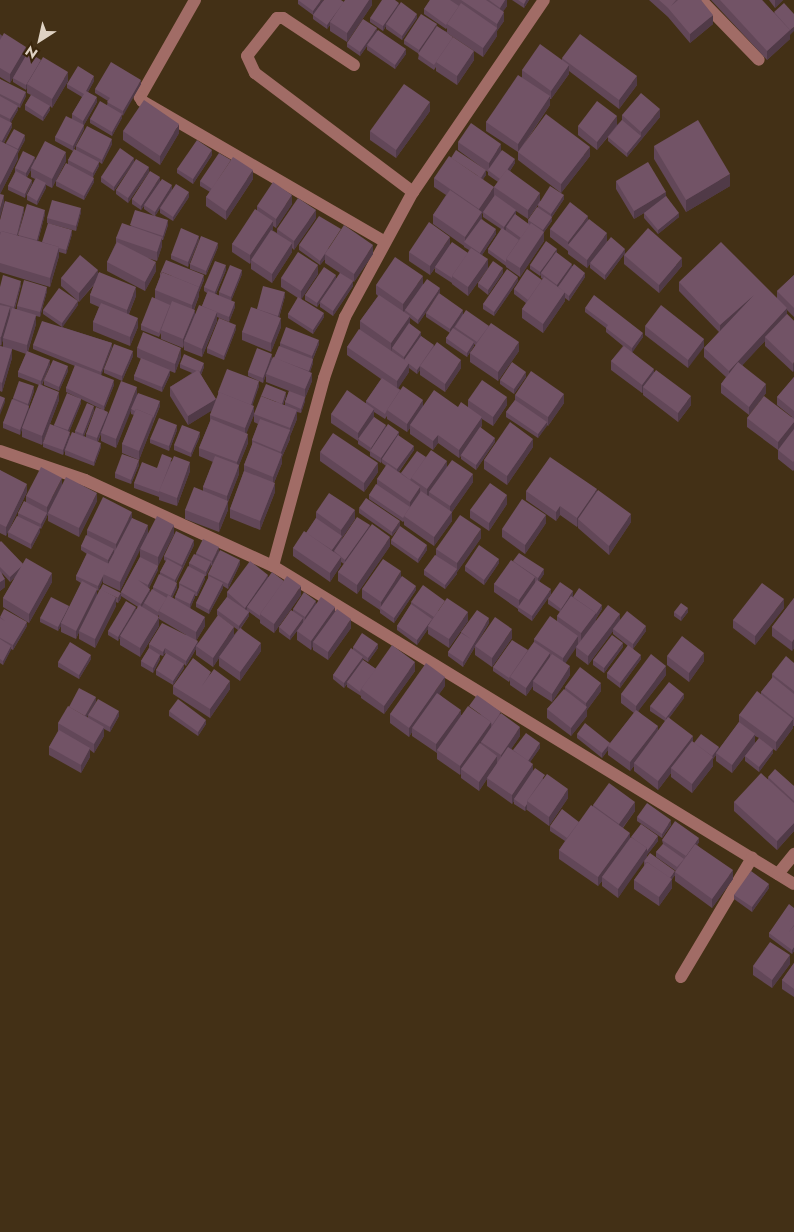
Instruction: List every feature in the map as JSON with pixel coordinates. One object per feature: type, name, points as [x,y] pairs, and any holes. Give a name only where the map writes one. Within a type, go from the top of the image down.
[{"type":"street","points":[[195,0],[140,97],[142,101],[385,242]]},
{"type":"street","points":[[273,566],[324,378],[345,317],[413,192],[544,0]]},
{"type":"street","points":[[701,0],[759,60]]},
{"type":"street","points":[[354,66],[283,18],[277,18],[247,56],[255,73],[413,192]]},
{"type":"street","points":[[0,451],[85,480],[273,566],[794,884]]},
{"type":"street","points":[[778,874],[794,854]]},
{"type":"street","points":[[681,977],[752,858]]},
{"type":"building","points":[[298,0],[321,0],[313,11]]},
{"type":"building","points":[[324,0],[341,0],[344,2],[327,25],[313,15]]},
{"type":"building","points":[[345,0],[369,0],[347,33],[330,22]]},
{"type":"building","points":[[382,0],[395,0],[399,3],[383,26],[370,18]]},
{"type":"building","points":[[430,0],[450,0],[459,6],[446,25],[424,9]]},
{"type":"building","points":[[461,0],[486,0],[504,12],[497,24]]},
{"type":"building","points":[[489,0],[505,0],[500,8]]},
{"type":"building","points":[[518,0],[526,0],[524,4]]},
{"type":"building","points":[[659,0],[676,0],[671,6],[678,0],[701,0],[713,15],[690,34]]},
{"type":"building","points":[[720,0],[762,0],[790,30],[767,51]]},
{"type":"building","points":[[401,2],[417,14],[402,36],[386,24]]},
{"type":"building","points":[[461,3],[497,28],[483,48],[447,24]]},
{"type":"building","points":[[784,3],[794,14],[794,27],[790,30],[774,12]]},
{"type":"building","points":[[421,14],[437,24],[419,50],[404,40]]},
{"type":"building","points":[[363,19],[377,28],[360,52],[347,43]]},
{"type":"building","points":[[437,26],[453,37],[434,65],[418,54]]},
{"type":"building","points":[[378,30],[406,49],[395,65],[367,45]]},
{"type":"building","points":[[4,33],[26,47],[10,74],[0,68],[0,40]]},
{"type":"building","points":[[580,34],[637,76],[619,100],[562,58]]},
{"type":"building","points":[[453,37],[474,51],[457,76],[436,62]]},
{"type":"building","points":[[540,44],[569,65],[551,91],[522,70]]},
{"type":"building","points":[[28,52],[41,60],[26,85],[13,78]]},
{"type":"building","points":[[43,57],[68,72],[52,99],[27,84]]},
{"type":"building","points":[[111,62],[141,80],[123,111],[107,102],[110,98],[95,89]]},
{"type":"building","points":[[78,66],[94,76],[86,91],[97,97],[83,121],[72,114],[84,94],[67,84]]},
{"type":"building","points":[[518,75],[550,96],[518,144],[486,122]]},
{"type":"building","points":[[0,79],[26,92],[20,104],[0,94]]},
{"type":"building","points":[[404,84],[430,102],[396,150],[370,131]]},
{"type":"building","points":[[641,93],[660,109],[641,132],[622,115]]},
{"type":"building","points":[[31,95],[50,106],[43,117],[25,105]]},
{"type":"building","points":[[0,96],[18,106],[10,119],[0,114]]},
{"type":"building","points":[[144,100],[179,124],[160,156],[123,131]]},
{"type":"building","points":[[100,101],[122,114],[112,132],[90,119]]},
{"type":"building","points":[[597,101],[617,116],[597,142],[578,126]]},
{"type":"building","points":[[546,114],[590,147],[561,184],[518,152]]},
{"type":"building","points":[[66,116],[84,125],[73,146],[55,137]]},
{"type":"building","points":[[0,117],[12,123],[2,141],[0,140]]},
{"type":"building","points":[[622,120],[641,136],[627,153],[608,137]]},
{"type":"building","points":[[698,120],[730,174],[686,200],[654,146]]},
{"type":"building","points":[[471,123],[501,144],[489,163],[458,142]]},
{"type":"building","points":[[87,126],[112,139],[102,160],[76,146]]},
{"type":"building","points":[[14,129],[25,135],[18,149],[6,143]]},
{"type":"building","points":[[197,140],[212,150],[193,179],[177,169]]},
{"type":"building","points":[[0,141],[18,150],[0,185]]},
{"type":"building","points":[[45,141],[66,152],[52,179],[31,168]]},
{"type":"building","points":[[120,148],[134,158],[114,187],[101,177]]},
{"type":"building","points":[[74,149],[99,162],[93,173],[68,160]]},
{"type":"building","points":[[456,150],[486,170],[481,178],[451,158]]},
{"type":"building","points":[[502,150],[515,159],[500,179],[488,170]]},
{"type":"building","points":[[23,151],[35,157],[26,173],[15,168]]},
{"type":"building","points":[[219,153],[231,160],[212,189],[200,181]]},
{"type":"building","points":[[449,156],[494,187],[479,209],[434,178]]},
{"type":"building","points":[[233,157],[253,170],[226,211],[206,197]]},
{"type":"building","points":[[136,159],[149,167],[128,198],[116,190]]},
{"type":"building","points":[[648,162],[666,192],[634,211],[616,181]]},
{"type":"building","points":[[66,163],[94,178],[84,196],[56,181]]},
{"type":"building","points":[[507,169],[540,193],[528,210],[494,187]]},
{"type":"building","points":[[16,171],[32,180],[25,194],[8,186]]},
{"type":"building","points":[[150,171],[160,177],[141,206],[132,199]]},
{"type":"building","points":[[36,178],[46,183],[37,201],[27,195]]},
{"type":"building","points":[[162,179],[172,185],[155,212],[144,205]]},
{"type":"building","points":[[273,182],[292,195],[276,219],[257,206]]},
{"type":"building","points":[[176,184],[189,192],[173,217],[160,208]]},
{"type":"building","points":[[550,186],[564,195],[551,214],[538,205]]},
{"type":"building","points":[[450,190],[482,212],[465,237],[433,215]]},
{"type":"building","points":[[0,194],[4,195],[0,209]]},
{"type":"building","points":[[495,195],[516,210],[504,227],[483,212]]},
{"type":"building","points":[[666,196],[679,213],[658,230],[644,213]]},
{"type":"building","points":[[298,198],[316,210],[294,241],[277,229]]},
{"type":"building","points":[[52,200],[81,208],[76,226],[47,218]]},
{"type":"building","points":[[5,201],[24,207],[17,235],[0,232],[0,220]]},
{"type":"building","points":[[570,202],[588,216],[568,242],[550,229]]},
{"type":"building","points":[[27,204],[45,210],[37,240],[18,235]]},
{"type":"building","points":[[537,207],[552,217],[543,230],[528,220]]},
{"type":"building","points":[[255,209],[273,221],[250,255],[232,244]]},
{"type":"building","points":[[135,210],[168,220],[163,236],[130,225]]},
{"type":"building","points":[[515,214],[530,225],[521,238],[506,227]]},
{"type":"building","points":[[319,216],[341,229],[320,261],[299,245]]},
{"type":"building","points":[[481,219],[496,229],[480,253],[464,242]]},
{"type":"building","points":[[589,219],[607,233],[587,260],[568,245]]},
{"type":"building","points":[[429,222],[450,237],[430,266],[409,252]]},
{"type":"building","points":[[48,223],[72,230],[66,250],[42,242]]},
{"type":"building","points":[[122,223],[162,237],[157,252],[116,238]]},
{"type":"building","points":[[531,223],[544,232],[520,268],[506,259]]},
{"type":"building","points":[[344,225],[373,245],[354,274],[325,254]]},
{"type":"building","points":[[181,228],[199,236],[188,262],[171,255]]},
{"type":"building","points":[[502,228],[519,240],[506,259],[506,262],[488,249]]},
{"type":"building","points":[[648,228],[682,258],[659,285],[624,255]]},
{"type":"building","points":[[271,230],[292,243],[272,274],[251,260]]},
{"type":"building","points":[[1,231],[59,247],[50,278],[0,263]]},
{"type":"building","points":[[201,236],[218,243],[206,271],[190,264]]},
{"type":"building","points":[[611,237],[625,249],[605,275],[590,263]]},
{"type":"building","points":[[546,241],[557,249],[540,272],[530,265]]},
{"type":"building","points":[[117,242],[156,262],[145,282],[107,262]]},
{"type":"building","points":[[452,242],[468,253],[452,278],[435,267]]},
{"type":"building","points":[[721,242],[787,308],[729,371],[704,348],[754,295],[720,325],[679,282]]},
{"type":"building","points":[[471,248],[488,259],[468,287],[452,276]]},
{"type":"building","points":[[298,252],[318,265],[301,291],[281,278]]},
{"type":"building","points":[[556,252],[572,264],[557,285],[541,273]]},
{"type":"building","points":[[80,255],[98,270],[79,293],[61,278]]},
{"type":"building","points":[[395,257],[423,276],[403,304],[376,285]]},
{"type":"building","points":[[166,260],[204,275],[199,287],[162,272],[161,275],[160,274]]},
{"type":"building","points":[[215,261],[226,265],[215,292],[204,287]]},
{"type":"building","points":[[493,261],[503,268],[488,290],[478,283]]},
{"type":"building","points":[[574,264],[585,273],[569,296],[558,287]]},
{"type":"building","points":[[230,265],[242,270],[231,297],[219,292]]},
{"type":"building","points":[[324,267],[336,275],[317,303],[305,295]]},
{"type":"building","points":[[507,269],[518,277],[494,312],[483,304]]},
{"type":"building","points":[[527,269],[542,280],[528,300],[514,289]]},
{"type":"building","points":[[99,272],[136,287],[127,310],[90,295]]},
{"type":"building","points":[[162,272],[199,287],[192,305],[155,290]]},
{"type":"building","points":[[340,273],[353,281],[333,311],[320,302]]},
{"type":"building","points":[[3,275],[21,281],[14,307],[0,303],[0,287]]},
{"type":"building","points":[[794,275],[794,308],[777,291]]},
{"type":"building","points":[[544,277],[565,292],[543,324],[522,309]]},
{"type":"building","points":[[427,279],[440,288],[418,320],[405,310]]},
{"type":"building","points":[[24,280],[47,287],[40,312],[17,306]]},
{"type":"building","points":[[263,286],[285,292],[278,316],[257,309]]},
{"type":"building","points":[[59,288],[78,301],[62,323],[43,310]]},
{"type":"building","points":[[208,291],[235,302],[229,317],[202,306]]},
{"type":"building","points":[[439,293],[463,310],[450,329],[426,313]]},
{"type":"building","points":[[379,295],[410,316],[391,343],[360,321]]},
{"type":"building","points":[[594,295],[643,333],[632,348],[606,328],[608,325],[585,308]]},
{"type":"building","points":[[152,297],[170,305],[159,333],[141,325]]},
{"type":"building","points":[[298,297],[324,313],[313,330],[288,314]]},
{"type":"building","points":[[172,301],[195,310],[183,339],[161,330]]},
{"type":"building","points":[[101,303],[138,318],[130,337],[93,322]]},
{"type":"building","points":[[0,305],[10,307],[1,337],[0,337]]},
{"type":"building","points":[[199,305],[217,312],[202,349],[184,341]]},
{"type":"building","points":[[661,305],[704,339],[688,360],[645,326]]},
{"type":"building","points":[[251,307],[281,318],[271,343],[242,332]]},
{"type":"building","points":[[12,308],[36,315],[27,345],[3,338]]},
{"type":"building","points":[[466,310],[489,326],[477,342],[455,327]]},
{"type":"building","points":[[787,314],[794,321],[793,364],[765,337]]},
{"type":"building","points":[[219,318],[236,325],[224,356],[207,348]]},
{"type":"building","points":[[42,321],[112,343],[101,372],[33,345]]},
{"type":"building","points":[[409,323],[421,332],[404,357],[392,348]]},
{"type":"building","points":[[491,323],[519,342],[498,372],[470,353]]},
{"type":"building","points":[[286,327],[319,340],[312,356],[280,343]]},
{"type":"building","points":[[453,328],[474,342],[467,353],[446,338]]},
{"type":"building","points":[[359,329],[409,363],[397,381],[347,347]]},
{"type":"building","points":[[143,332],[181,348],[175,364],[137,348]]},
{"type":"building","points":[[421,336],[434,345],[417,370],[404,360]]},
{"type":"building","points":[[437,342],[461,360],[445,384],[420,366]]},
{"type":"building","points":[[114,344],[133,351],[122,376],[104,369]]},
{"type":"building","points":[[0,346],[12,349],[2,383],[0,382]]},
{"type":"building","points":[[279,346],[313,359],[309,371],[274,358]]},
{"type":"building","points":[[624,346],[654,369],[642,385],[611,361]]},
{"type":"building","points":[[257,348],[272,354],[263,378],[248,372]]},
{"type":"building","points":[[27,351],[50,360],[41,381],[18,372]]},
{"type":"building","points":[[184,354],[204,363],[200,372],[180,364]]},
{"type":"building","points":[[273,357],[312,373],[305,389],[266,374]]},
{"type":"building","points":[[141,358],[170,370],[162,387],[134,376]]},
{"type":"building","points":[[53,360],[68,366],[59,387],[44,380]]},
{"type":"building","points":[[512,362],[526,372],[514,389],[500,380]]},
{"type":"building","points":[[738,362],[766,384],[749,407],[721,384]]},
{"type":"building","points":[[75,365],[114,380],[104,406],[66,388]]},
{"type":"building","points":[[227,369],[259,381],[251,405],[218,392]]},
{"type":"building","points":[[198,370],[216,399],[188,416],[170,387]]},
{"type":"building","points":[[656,370],[691,396],[678,413],[643,387]]},
{"type":"building","points":[[531,371],[564,394],[548,417],[515,395]]},
{"type":"building","points":[[794,377],[794,411],[777,397]]},
{"type":"building","points":[[382,378],[400,390],[385,414],[366,401]]},
{"type":"building","points":[[482,380],[507,397],[493,417],[468,400]]},
{"type":"building","points":[[19,381],[34,386],[28,404],[13,398]]},
{"type":"building","points":[[121,381],[137,387],[116,439],[101,433]]},
{"type":"building","points":[[39,384],[59,392],[42,436],[22,428]]},
{"type":"building","points":[[266,384],[286,392],[282,404],[261,396]]},
{"type":"building","points":[[403,386],[423,400],[407,424],[387,410]]},
{"type":"building","points":[[347,390],[374,409],[358,433],[331,414]]},
{"type":"building","points":[[434,390],[458,407],[461,402],[482,417],[459,450],[438,435],[433,441],[410,425]]},
{"type":"building","points":[[289,391],[305,397],[301,409],[285,402]]},
{"type":"building","points":[[219,392],[254,406],[245,428],[210,415]]},
{"type":"building","points":[[67,393],[81,399],[68,430],[54,425]]},
{"type":"building","points":[[138,393],[160,401],[153,418],[153,416],[136,409],[135,411],[131,409]]},
{"type":"building","points":[[0,396],[5,398],[0,411]]},
{"type":"building","points":[[261,396],[297,410],[290,428],[254,414]]},
{"type":"building","points":[[764,396],[794,419],[794,422],[778,442],[747,418]]},
{"type":"building","points":[[12,399],[29,406],[20,430],[3,423]]},
{"type":"building","points":[[515,400],[547,422],[538,434],[506,412]]},
{"type":"building","points":[[87,403],[94,406],[83,434],[75,431]]},
{"type":"building","points":[[96,407],[108,412],[97,438],[86,434]]},
{"type":"building","points":[[136,409],[153,416],[139,451],[122,444]]},
{"type":"building","points":[[374,417],[386,425],[371,448],[358,439]]},
{"type":"building","points":[[159,418],[177,425],[169,446],[150,439]]},
{"type":"building","points":[[211,419],[248,434],[237,462],[199,448]]},
{"type":"building","points":[[260,419],[290,430],[281,452],[252,440]]},
{"type":"building","points":[[510,422],[533,439],[507,476],[484,460]]},
{"type":"building","points":[[50,424],[70,432],[63,450],[43,443]]},
{"type":"building","points":[[388,424],[399,432],[381,458],[370,451]]},
{"type":"building","points":[[182,425],[200,432],[191,453],[174,445]]},
{"type":"building","points":[[480,427],[495,438],[476,465],[461,455]]},
{"type":"building","points":[[794,429],[794,461],[793,462],[778,450]]},
{"type":"building","points":[[72,432],[101,443],[94,462],[65,450]]},
{"type":"building","points":[[333,433],[378,463],[364,483],[320,452]]},
{"type":"building","points":[[398,435],[414,446],[397,469],[382,459]]},
{"type":"building","points":[[253,442],[282,454],[273,477],[244,465]]},
{"type":"building","points":[[431,450],[447,461],[427,489],[411,478]]},
{"type":"building","points":[[417,451],[426,457],[410,480],[401,473]]},
{"type":"building","points":[[122,454],[139,460],[131,480],[115,473]]},
{"type":"building","points":[[162,454],[172,458],[159,492],[134,483],[142,462],[157,468]]},
{"type":"building","points":[[174,456],[190,462],[177,498],[159,491]]},
{"type":"building","points":[[215,456],[239,465],[227,496],[203,487]]},
{"type":"building","points":[[550,457],[597,489],[577,518],[560,506],[556,512],[526,491]]},
{"type":"building","points":[[452,460],[473,474],[450,506],[429,492]]},
{"type":"building","points":[[387,464],[420,487],[410,502],[377,479]]},
{"type":"building","points":[[41,467],[62,478],[47,507],[26,496]]},
{"type":"building","points":[[0,470],[27,484],[6,527],[0,524]]},
{"type":"building","points":[[244,471],[275,483],[260,521],[230,509]]},
{"type":"building","points":[[66,477],[97,493],[79,528],[48,513]]},
{"type":"building","points":[[490,483],[507,495],[489,523],[470,510]]},
{"type":"building","points":[[376,484],[410,507],[403,518],[369,495]]},
{"type":"building","points":[[194,487],[228,501],[219,523],[185,510]]},
{"type":"building","points":[[598,490],[631,514],[609,546],[578,519]]},
{"type":"building","points":[[421,491],[452,512],[434,537],[404,516]]},
{"type":"building","points":[[329,493],[355,510],[341,530],[316,512]]},
{"type":"building","points":[[103,497],[132,512],[116,544],[87,530]]},
{"type":"building","points":[[366,498],[400,521],[392,532],[359,508]]},
{"type":"building","points":[[522,499],[546,515],[525,545],[502,529]]},
{"type":"building","points":[[24,501],[47,513],[41,524],[18,513]]},
{"type":"building","points":[[460,515],[481,529],[457,563],[436,549]]},
{"type":"building","points":[[17,516],[40,527],[31,544],[8,532]]},
{"type":"building","points":[[157,516],[174,525],[158,557],[140,549]]},
{"type":"building","points":[[357,517],[370,525],[345,560],[334,551]]},
{"type":"building","points":[[132,518],[148,525],[120,582],[103,574]]},
{"type":"building","points":[[316,518],[342,536],[332,550],[306,533]]},
{"type":"building","points":[[372,524],[390,537],[357,585],[338,572]]},
{"type":"building","points":[[400,526],[427,545],[418,559],[391,540]]},
{"type":"building","points":[[176,531],[194,540],[182,565],[164,556]]},
{"type":"building","points":[[304,531],[341,557],[330,573],[293,548]]},
{"type":"building","points":[[86,535],[114,549],[108,560],[81,546]]},
{"type":"building","points":[[203,539],[219,547],[212,561],[196,553]]},
{"type":"building","points":[[1,541],[23,564],[10,577],[0,567]]},
{"type":"building","points":[[479,545],[499,559],[484,580],[465,566]]},
{"type":"building","points":[[220,550],[240,560],[228,584],[208,574]]},
{"type":"building","points":[[87,553],[109,564],[98,586],[76,576]]},
{"type":"building","points":[[519,553],[544,569],[538,578],[513,561]]},
{"type":"building","points":[[194,554],[211,562],[206,572],[189,563]]},
{"type":"building","points":[[435,555],[457,569],[445,585],[424,570]]},
{"type":"building","points":[[140,557],[158,566],[148,585],[138,580],[150,589],[141,604],[121,592]]},
{"type":"building","points":[[26,558],[52,573],[29,614],[3,598]]},
{"type":"building","points":[[167,559],[182,567],[175,580],[160,572]]},
{"type":"building","points":[[383,559],[401,571],[381,602],[362,589]]},
{"type":"building","points":[[511,560],[535,577],[519,600],[494,584]]},
{"type":"building","points":[[250,561],[268,575],[245,608],[227,592]]},
{"type":"building","points":[[188,566],[205,575],[197,592],[179,583]]},
{"type":"building","points":[[0,571],[5,579],[0,582]]},
{"type":"building","points":[[272,572],[284,581],[260,616],[247,607]]},
{"type":"building","points":[[159,574],[177,583],[171,596],[153,587]]},
{"type":"building","points":[[209,576],[223,583],[209,610],[196,603]]},
{"type":"building","points":[[287,576],[301,586],[274,624],[260,614]]},
{"type":"building","points":[[402,576],[416,586],[394,618],[380,608]]},
{"type":"building","points":[[537,580],[551,589],[532,616],[518,607]]},
{"type":"building","points":[[82,581],[97,589],[76,631],[61,623]]},
{"type":"building","points":[[560,582],[573,591],[561,609],[548,599]]},
{"type":"building","points":[[762,583],[784,599],[755,636],[733,620]]},
{"type":"building","points":[[103,584],[121,593],[118,598],[100,590]]},
{"type":"building","points":[[180,585],[195,593],[190,604],[175,597]]},
{"type":"building","points":[[423,585],[445,601],[434,617],[411,602]]},
{"type":"building","points":[[579,588],[602,605],[596,614],[573,597]]},
{"type":"building","points":[[100,589],[116,597],[95,639],[79,631]]},
{"type":"building","points":[[152,589],[167,598],[158,612],[144,603]]},
{"type":"building","points":[[304,592],[316,601],[305,617],[293,609]]},
{"type":"building","points":[[168,595],[205,617],[196,632],[159,611]]},
{"type":"building","points":[[571,596],[596,613],[581,633],[557,616]]},
{"type":"building","points":[[51,597],[69,606],[58,627],[40,618]]},
{"type":"building","points":[[227,597],[249,612],[239,626],[217,610]]},
{"type":"building","points":[[321,597],[335,607],[311,641],[297,631]]},
{"type":"building","points":[[447,598],[468,612],[449,639],[428,626]]},
{"type":"building","points":[[794,598],[794,639],[792,642],[772,627]]},
{"type":"building","points":[[126,601],[136,607],[118,637],[108,631]]},
{"type":"building","points":[[681,603],[688,608],[681,617],[674,612]]},
{"type":"building","points":[[411,604],[432,619],[417,640],[397,626]]},
{"type":"building","points":[[139,605],[159,617],[140,648],[120,636]]},
{"type":"building","points":[[608,605],[620,614],[588,656],[576,647]]},
{"type":"building","points":[[4,609],[27,622],[13,645],[0,638],[0,618],[5,621],[0,617]]},
{"type":"building","points":[[337,609],[351,619],[328,652],[313,642]]},
{"type":"building","points":[[291,610],[303,618],[290,636],[279,627]]},
{"type":"building","points":[[477,610],[489,618],[463,662],[448,652],[461,633],[471,639],[461,632]]},
{"type":"building","points":[[627,611],[646,626],[633,644],[613,629]]},
{"type":"building","points":[[218,615],[234,627],[213,658],[196,646]]},
{"type":"building","points":[[550,616],[578,636],[563,658],[534,639]]},
{"type":"building","points":[[495,617],[512,629],[492,658],[475,646]]},
{"type":"building","points":[[162,623],[198,641],[186,661],[165,648],[163,652],[149,644]]},
{"type":"building","points":[[240,628],[261,643],[240,672],[219,657]]},
{"type":"building","points":[[362,633],[378,644],[368,658],[353,647]]},
{"type":"building","points":[[612,635],[623,643],[604,668],[593,660]]},
{"type":"building","points":[[682,636],[704,653],[689,673],[667,656]]},
{"type":"building","points":[[0,639],[11,646],[3,661],[0,659]]},
{"type":"building","points":[[512,640],[528,650],[509,678],[493,667]]},
{"type":"building","points":[[70,642],[91,655],[79,675],[58,662]]},
{"type":"building","points":[[534,642],[550,653],[526,688],[510,677]]},
{"type":"building","points":[[392,645],[415,662],[384,706],[361,689]]},
{"type":"building","points":[[628,645],[641,655],[620,683],[607,673]]},
{"type":"building","points":[[149,648],[160,655],[153,668],[141,661]]},
{"type":"building","points":[[351,648],[363,657],[344,683],[333,675]]},
{"type":"building","points":[[166,653],[184,664],[173,681],[156,670]]},
{"type":"building","points":[[552,654],[570,666],[552,694],[533,681]]},
{"type":"building","points":[[651,654],[666,666],[636,706],[621,694]]},
{"type":"building","points":[[786,656],[794,663],[794,691],[772,674]]},
{"type":"building","points":[[193,658],[211,672],[202,686],[214,669],[230,681],[210,709],[173,686]]},
{"type":"building","points":[[363,660],[376,669],[360,692],[347,682]]},
{"type":"building","points":[[426,663],[445,677],[409,728],[390,714]]},
{"type":"building","points":[[580,667],[601,683],[586,703],[565,687]]},
{"type":"building","points":[[773,677],[794,694],[794,718],[761,692]]},
{"type":"building","points":[[669,682],[684,694],[666,718],[650,706]]},
{"type":"building","points":[[79,688],[96,697],[85,716],[69,707]]},
{"type":"building","points":[[564,689],[587,707],[571,728],[547,709]]},
{"type":"building","points":[[757,691],[793,719],[776,742],[739,715]]},
{"type":"building","points":[[437,693],[461,710],[436,744],[412,728]]},
{"type":"building","points":[[477,695],[501,712],[492,725],[491,722],[469,706]]},
{"type":"building","points":[[98,699],[119,711],[110,727],[88,715]]},
{"type":"building","points":[[178,699],[206,720],[198,732],[169,711]]},
{"type":"building","points":[[68,706],[104,727],[94,744],[58,723]]},
{"type":"building","points":[[468,706],[491,722],[460,766],[437,750]]},
{"type":"building","points":[[636,710],[658,726],[630,762],[608,746]]},
{"type":"building","points":[[501,713],[520,727],[501,755],[481,742]]},
{"type":"building","points":[[668,717],[693,736],[658,781],[634,763]]},
{"type":"building","points":[[739,722],[755,734],[732,765],[716,753]]},
{"type":"building","points":[[585,723],[610,743],[602,753],[577,734]]},
{"type":"building","points":[[59,730],[90,748],[81,765],[49,747]]},
{"type":"building","points":[[526,733],[540,743],[528,761],[513,750]]},
{"type":"building","points":[[701,734],[719,747],[712,756],[694,743]]},
{"type":"building","points":[[759,738],[773,749],[759,767],[745,756]]},
{"type":"building","points":[[692,741],[713,757],[692,784],[671,768]]},
{"type":"building","points":[[480,743],[497,756],[479,782],[461,769]]},
{"type":"building","points":[[508,747],[533,764],[512,795],[487,778]]},
{"type":"building","points":[[535,768],[545,775],[525,807],[514,799]]},
{"type":"building","points":[[775,769],[794,786],[794,801],[768,777]]},
{"type":"building","points":[[761,773],[794,803],[794,823],[777,841],[734,802]]},
{"type":"building","points":[[547,774],[568,789],[549,817],[527,801]]},
{"type":"building","points":[[609,783],[635,802],[619,824],[593,805]]},
{"type":"building","points":[[647,803],[671,820],[662,834],[637,817]]},
{"type":"building","points":[[591,805],[630,833],[598,877],[559,850]]},
{"type":"building","points":[[562,809],[579,822],[567,838],[550,826]]},
{"type":"building","points":[[675,821],[699,838],[686,856],[662,840]]},
{"type":"building","points":[[641,824],[658,836],[647,851],[647,848],[631,837]]},
{"type":"building","points":[[631,837],[647,848],[618,889],[602,877]]},
{"type":"building","points":[[663,844],[684,859],[677,867],[656,852]]},
{"type":"building","points":[[695,844],[733,870],[712,899],[675,872]]},
{"type":"building","points":[[650,853],[675,871],[670,878],[644,861]]},
{"type":"building","points":[[647,862],[672,879],[659,897],[634,880]]},
{"type":"building","points":[[751,871],[769,884],[752,907],[734,895]]},
{"type":"building","points":[[789,904],[794,908],[794,925],[789,932],[794,926],[794,947],[792,950],[769,933]]},
{"type":"building","points":[[770,942],[790,955],[772,980],[753,966]]},
{"type":"building","points":[[794,963],[794,989],[782,980]]}]
